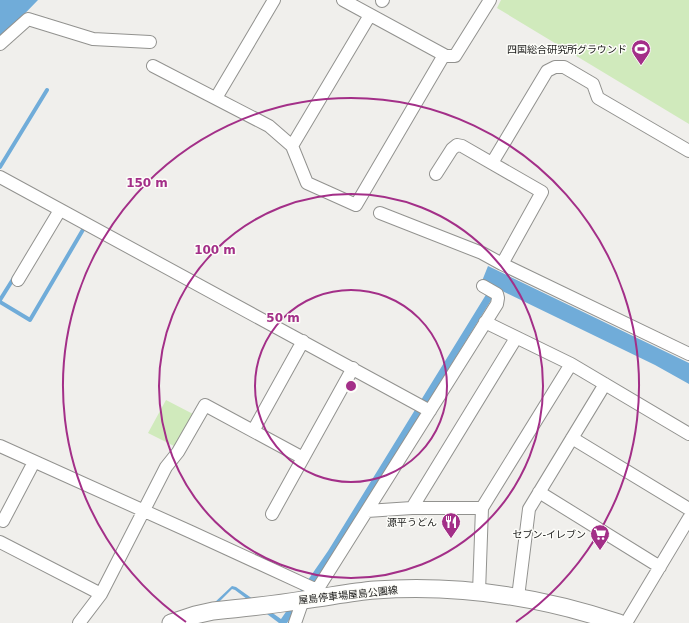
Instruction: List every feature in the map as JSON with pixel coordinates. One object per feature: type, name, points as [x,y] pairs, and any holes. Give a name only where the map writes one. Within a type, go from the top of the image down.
[{"type":"main road","name":"屋島停車場屋島公園線","points":[[171,623],[213,611],[312,596],[374,590],[438,589],[518,597],[594,614],[619,623]]},
{"type":"street","points":[[216,98],[274,0]]},
{"type":"street","points":[[342,0],[446,56],[455,56],[490,0]]},
{"type":"street","points":[[292,146],[370,15]]},
{"type":"street","points":[[0,44],[28,19],[93,38],[150,42]]},
{"type":"street","points":[[153,66],[269,126],[292,146],[307,183],[356,205],[444,55]]},
{"type":"street","points":[[492,162],[547,71],[555,67],[564,67],[593,84],[598,98],[689,151]]},
{"type":"street","points":[[436,174],[452,149],[457,145],[462,146],[492,162],[542,192],[502,264]]},
{"type":"street","points":[[0,177],[424,408]]},
{"type":"street","points":[[18,280],[36,262],[60,210]]},
{"type":"street","points":[[380,214],[482,253],[689,354]]},
{"type":"street","points":[[295,623],[367,511],[424,408],[497,304],[497,294],[483,286]]},
{"type":"street","points":[[485,322],[571,364],[689,434]]},
{"type":"street","points":[[412,508],[516,338]]},
{"type":"street","points":[[253,431],[303,341]]},
{"type":"street","points":[[478,592],[482,508],[571,364]]},
{"type":"street","points":[[272,514],[353,368]]},
{"type":"street","points":[[518,597],[529,509],[605,384]]},
{"type":"street","points":[[79,623],[101,594],[166,467],[178,452],[205,405],[303,458]]},
{"type":"street","points":[[572,438],[689,509]]},
{"type":"street","points":[[0,446],[143,510],[312,596]]},
{"type":"street","points":[[3,521],[34,462]]},
{"type":"street","points":[[539,492],[660,566]]},
{"type":"street","points":[[367,511],[412,508],[482,508]]},
{"type":"street","points":[[626,623],[689,518]]},
{"type":"street","points":[[0,542],[101,594]]},
{"type":"green space","name":"四国総合研究所グラウンド","points":[[501,0],[689,0],[689,124],[497,8]]},
{"type":"green space","points":[[166,400],[193,414],[176,445],[174,446],[148,433]]},
{"type":"water","points":[[0,0],[38,0],[0,38]]},
{"type":"water","points":[[488,266],[689,363],[689,384],[655,365],[498,289],[323,572],[287,623],[279,623],[232,589],[201,623],[198,623],[213,604],[232,586],[236,587],[281,619],[328,551],[487,293],[482,281]]},
{"type":"waterway","points":[[0,167],[47,90]]},
{"type":"waterway","points":[[0,302],[30,320],[84,228]]},
{"type":"waterway","points":[[0,300],[15,276]]},
{"type":"place","name":"四国総合研究所グラウンド","points":[[641,66]]},
{"type":"place","name":"源平うどん","points":[[451,539]]},
{"type":"place","name":"セブン-イレブン","points":[[600,551]]}]
